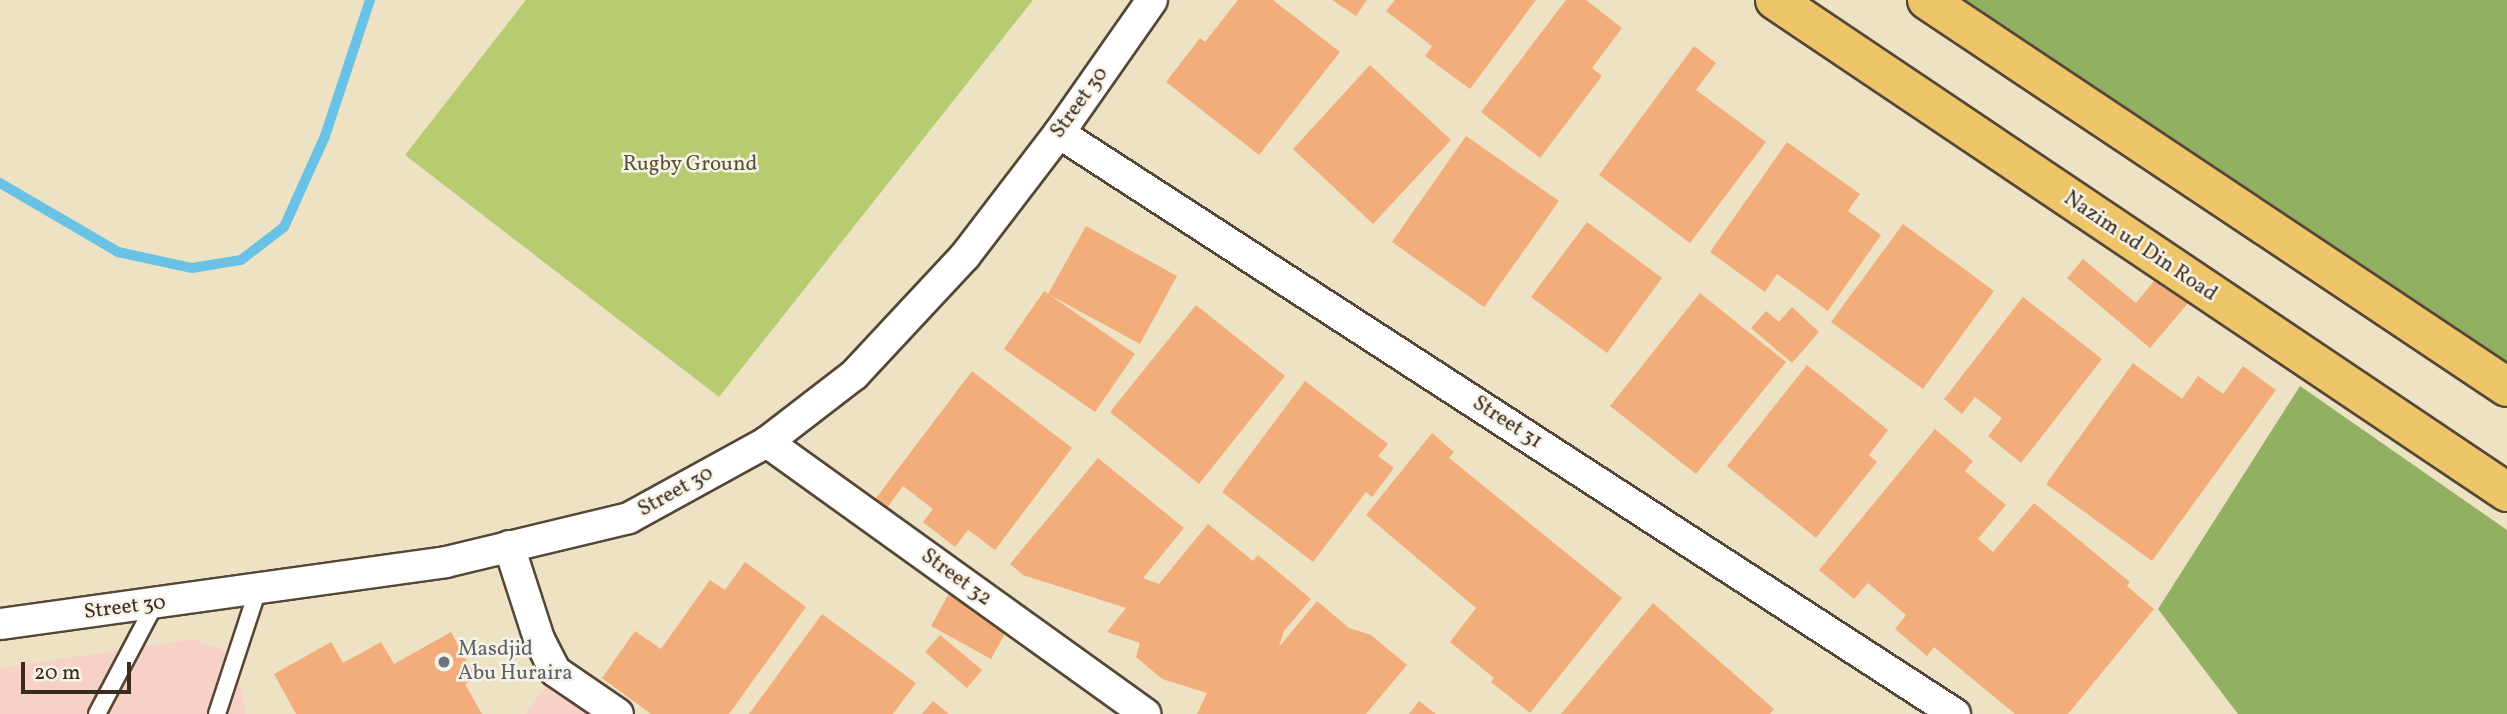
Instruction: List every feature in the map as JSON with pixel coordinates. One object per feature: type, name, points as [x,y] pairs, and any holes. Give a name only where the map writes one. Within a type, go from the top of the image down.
[{"type":"main road","name":"Nazim ud Din Road","points":[[1775,0],[2507,492]]},
{"type":"main road","points":[[1927,0],[2507,387]]},
{"type":"street","name":"Street 30","points":[[0,624],[446,562],[629,518],[767,442],[854,375],[965,256],[1059,133],[1152,0]]},
{"type":"street","name":"Street 31","points":[[1059,133],[1955,714]]},
{"type":"street","name":"Street 32","points":[[767,442],[1145,714]]},
{"type":"street","points":[[509,546],[539,639],[555,671],[618,714]]},
{"type":"lane","points":[[217,714],[257,589]]},
{"type":"lane","points":[[97,714],[155,604]]},
{"type":"shaded area","points":[[193,639],[234,654],[246,714],[0,714],[0,668]]},
{"type":"shaded area","points":[[552,677],[611,714],[526,714]]},
{"type":"green space","name":"Rugby Ground","points":[[526,0],[1033,0],[719,397],[405,155]]},
{"type":"green space","points":[[1962,0],[2507,0],[2507,364]]},
{"type":"green space","points":[[2300,386],[2507,530],[2507,714],[2238,714],[2158,609]]},
{"type":"building","points":[[1238,0],[1273,0],[1340,52],[1259,155],[1166,82],[1200,38],[1205,42]]},
{"type":"building","points":[[1332,0],[1367,0],[1356,16]]},
{"type":"building","points":[[1395,0],[1536,0],[1470,89],[1425,56],[1432,46],[1386,11]]},
{"type":"building","points":[[1566,0],[1586,0],[1622,28],[1592,68],[1602,76],[1540,158],[1481,112]]},
{"type":"building","points":[[1694,46],[1716,63],[1696,90],[1766,142],[1690,243],[1599,175]]},
{"type":"building","points":[[1370,65],[1451,140],[1373,224],[1293,149]]},
{"type":"building","points":[[1466,136],[1559,201],[1484,307],[1392,242]]},
{"type":"building","points":[[1787,142],[1860,194],[1848,211],[1881,235],[1828,311],[1777,274],[1765,292],[1710,252]]},
{"type":"building","points":[[1587,222],[1662,278],[1607,353],[1531,297]]},
{"type":"building","points":[[1903,224],[1994,291],[1923,389],[1831,322]]},
{"type":"building","points":[[1086,226],[1177,276],[1140,344],[1048,294]]},
{"type":"building","points":[[2083,259],[2136,303],[2158,276],[2189,302],[2150,348],[2067,278]]},
{"type":"building","points":[[1044,291],[1135,354],[1095,412],[1004,349]]},
{"type":"building","points":[[1700,293],[1786,362],[1696,474],[1610,406]]},
{"type":"building","points":[[2023,297],[2102,359],[2021,463],[1988,436],[2002,418],[1975,397],[1962,414],[1944,399]]},
{"type":"building","points":[[1196,305],[1285,376],[1199,484],[1110,412]]},
{"type":"building","points":[[1792,307],[1819,332],[1792,363],[1751,328],[1766,311],[1779,322]]},
{"type":"building","points":[[2133,363],[2182,399],[2198,376],[2223,394],[2243,366],[2276,390],[2152,561],[2046,484]]},
{"type":"building","points":[[1807,365],[1888,430],[1869,455],[1877,462],[1816,538],[1727,466]]},
{"type":"building","points":[[972,371],[1072,448],[995,550],[968,530],[955,547],[923,522],[933,509],[903,486],[879,519],[867,510]]},
{"type":"building","points":[[1305,381],[1388,444],[1378,456],[1394,468],[1372,497],[1366,492],[1313,562],[1222,492]]},
{"type":"building","points":[[1935,429],[1973,461],[1965,471],[2006,505],[1978,539],[1993,552],[2034,503],[2130,582],[2127,586],[2154,609],[2068,714],[2015,714],[1934,647],[1927,656],[1895,629],[1906,615],[1868,583],[1854,599],[1819,570]]},
{"type":"building","points":[[1432,433],[1454,452],[1449,458],[1622,598],[1530,713],[1491,682],[1494,678],[1450,642],[1476,608],[1366,515]]},
{"type":"building","points":[[1098,458],[1184,528],[1143,578],[1159,584],[1208,524],[1253,561],[1258,555],[1311,599],[1284,631],[1279,647],[1317,601],[1349,628],[1371,635],[1407,665],[1366,714],[1197,714],[1207,693],[1162,679],[1136,657],[1140,643],[1107,632],[1126,608],[1023,575],[1010,564]]},
{"type":"building","points":[[745,562],[806,607],[729,714],[651,714],[602,678],[635,631],[661,649],[710,580],[725,590]]},
{"type":"building","points":[[952,588],[1012,621],[991,659],[931,626]]},
{"type":"building","points":[[1653,603],[1774,709],[1770,714],[1561,714]]},
{"type":"building","points":[[822,614],[916,683],[893,714],[749,714]]},
{"type":"building","name":"Masdjid Abu Huraira","points":[[451,632],[476,678],[465,684],[482,714],[296,714],[274,674],[331,642],[343,663],[381,642],[394,664]]},
{"type":"building","points":[[940,635],[982,670],[967,688],[925,652]]},
{"type":"building","points":[[933,701],[949,714],[922,714]]},
{"type":"building","points":[[1419,701],[1436,714],[1409,714]]},
{"type":"waterway","points":[[0,183],[118,252],[192,268],[241,260],[284,227],[325,136],[370,0]]},
{"type":"place","name":"Masdjid Abu Huraira","points":[[444,662]]}]
